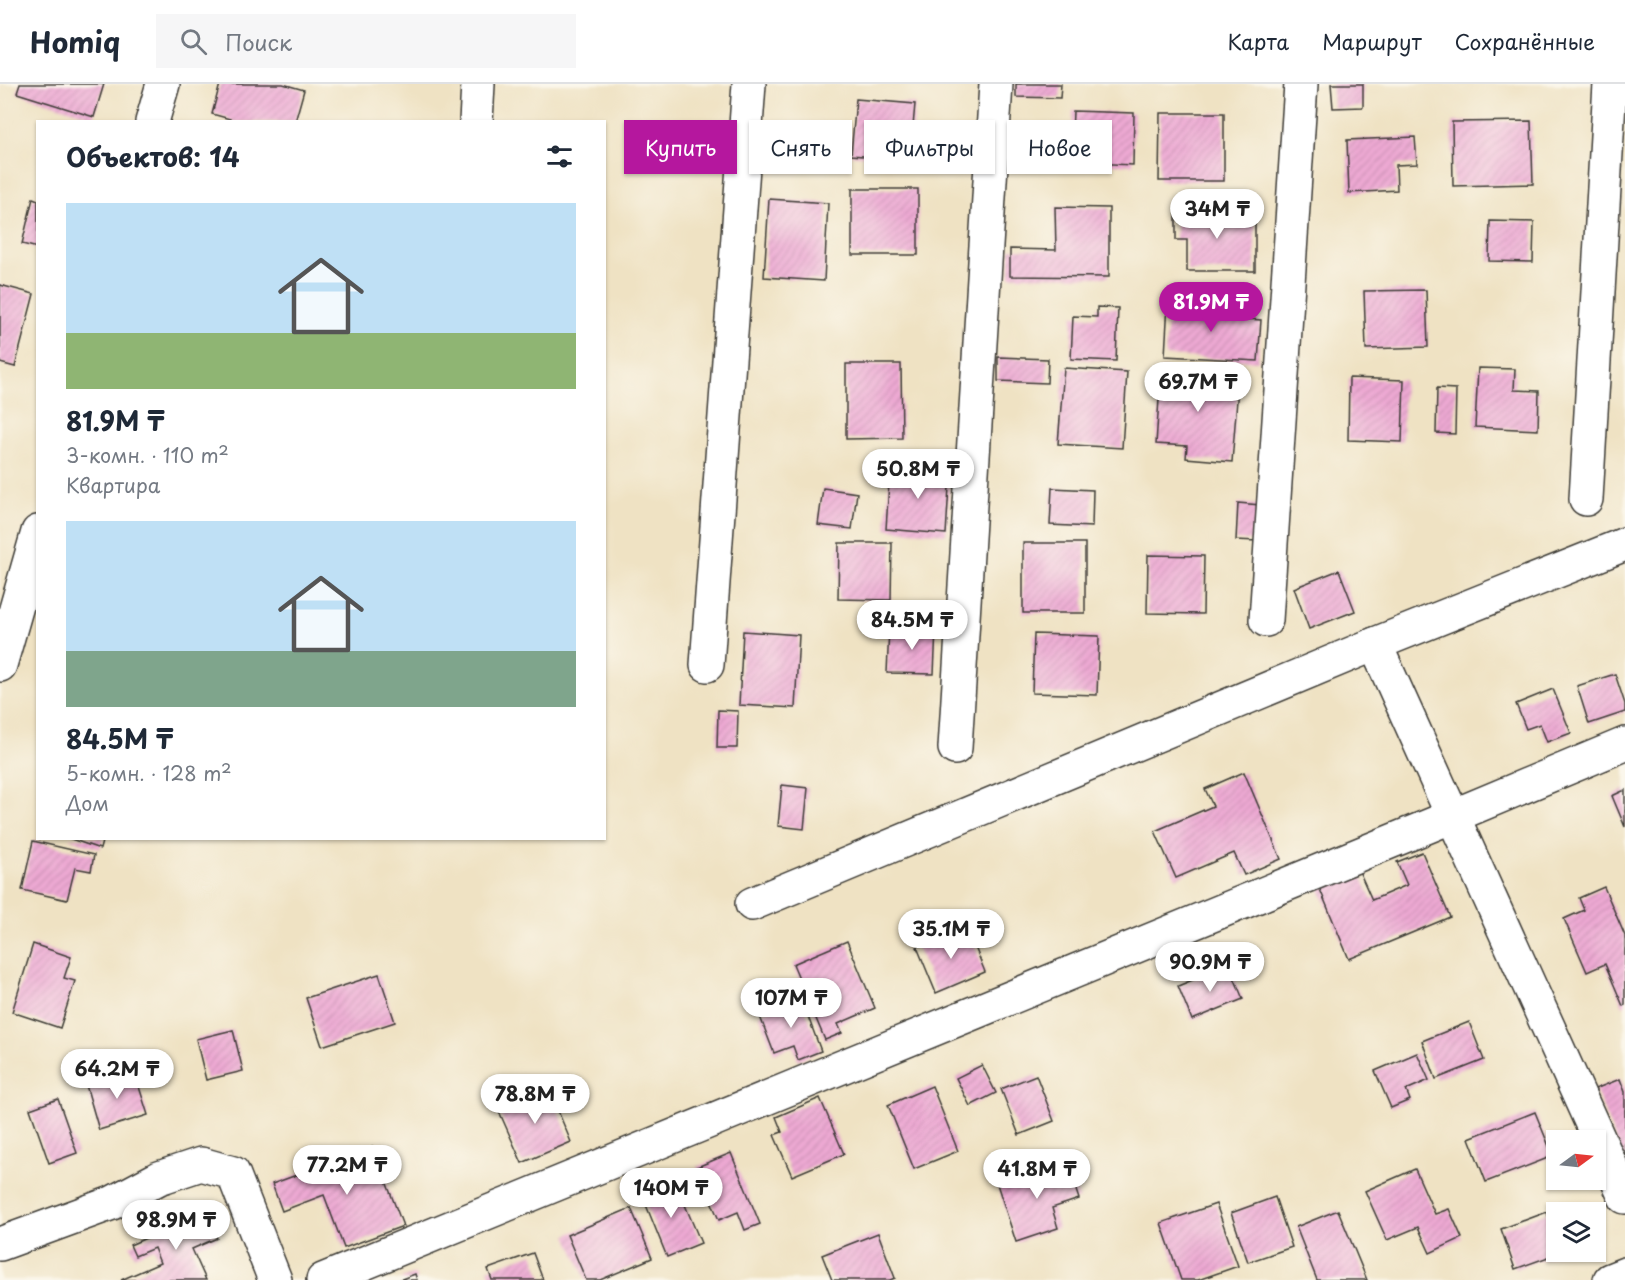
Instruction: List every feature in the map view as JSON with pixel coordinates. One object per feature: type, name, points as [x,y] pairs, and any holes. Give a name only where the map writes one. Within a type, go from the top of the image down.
[{"type":"street","points":[[153,120],[163,84]]},
{"type":"street","points":[[476,120],[478,84]]},
{"type":"street","points":[[706,665],[749,84]]},
{"type":"street","points":[[955,748],[996,84]]},
{"type":"street","points":[[1266,620],[1301,84]]},
{"type":"street","points":[[1586,499],[1610,84]]},
{"type":"street","points":[[0,666],[36,539]]},
{"type":"street","points":[[752,904],[1375,644],[1625,544]]},
{"type":"street","points":[[1375,644],[1625,1197]]},
{"type":"street","points":[[323,1280],[1625,744]]},
{"type":"street","points":[[0,1244],[112,1203],[159,1178],[201,1164],[233,1173],[275,1280]]},
{"type":"street","points":[[1610,1280],[1625,1274]]},
{"type":"building","points":[[20,84],[104,84],[94,117],[17,93]]},
{"type":"building","points":[[220,84],[283,84],[304,90],[296,120],[230,120],[212,114]]},
{"type":"building","points":[[1016,84],[1061,84],[1060,98],[1016,97]]},
{"type":"building","points":[[1331,84],[1363,84],[1363,107],[1333,108]]},
{"type":"building","points":[[856,99],[915,104],[914,120],[864,120],[864,156],[852,155]]},
{"type":"building","points":[[1073,111],[1134,113],[1133,165],[1112,164],[1112,120],[1073,120]]},
{"type":"building","points":[[1160,113],[1224,113],[1224,181],[1159,181]]},
{"type":"building","points":[[1531,121],[1533,184],[1453,186],[1452,122]]},
{"type":"building","points":[[1415,137],[1417,164],[1396,165],[1397,190],[1349,193],[1347,140]]},
{"type":"building","points":[[852,189],[918,189],[918,255],[852,255]]},
{"type":"building","points":[[33,198],[36,199],[36,248],[22,244]]},
{"type":"building","points":[[769,199],[828,203],[824,281],[764,277]]},
{"type":"building","points":[[1055,207],[1109,208],[1109,277],[1010,276],[1010,249],[1056,250]]},
{"type":"building","points":[[1176,208],[1242,209],[1242,222],[1255,222],[1255,271],[1187,271],[1187,240],[1176,240]]},
{"type":"building","points":[[1490,221],[1534,222],[1533,262],[1489,261]]},
{"type":"building","points":[[0,285],[34,294],[15,367],[0,363]]},
{"type":"building","points":[[1426,290],[1428,347],[1366,349],[1364,291]]},
{"type":"building","points":[[1168,303],[1234,307],[1233,318],[1261,320],[1258,361],[1165,356]]},
{"type":"building","points":[[1097,307],[1118,308],[1116,361],[1071,359],[1073,316],[1097,317]]},
{"type":"building","points":[[998,357],[1048,359],[1047,383],[998,381]]},
{"type":"building","points":[[846,364],[901,364],[902,438],[846,439]]},
{"type":"building","points":[[1064,368],[1127,372],[1122,448],[1058,444]]},
{"type":"building","points":[[1478,368],[1515,369],[1514,390],[1539,391],[1538,430],[1475,427]]},
{"type":"building","points":[[1161,369],[1239,375],[1232,462],[1186,458],[1187,446],[1156,444]]},
{"type":"building","points":[[1349,378],[1404,380],[1402,442],[1348,440]]},
{"type":"building","points":[[1437,388],[1456,389],[1455,434],[1436,433]]},
{"type":"building","points":[[890,467],[950,471],[946,534],[886,529]]},
{"type":"building","points":[[823,488],[857,493],[852,529],[818,525]]},
{"type":"building","points":[[1052,488],[1093,490],[1092,527],[1050,525]]},
{"type":"building","points":[[1238,503],[1260,505],[1257,541],[1236,540]]},
{"type":"building","points":[[839,543],[892,543],[891,600],[838,599]]},
{"type":"building","points":[[1023,543],[1085,543],[1085,613],[1023,613]]},
{"type":"building","points":[[1148,555],[1204,556],[1203,614],[1147,613]]},
{"type":"building","points":[[1339,570],[1355,611],[1309,629],[1294,588]]},
{"type":"building","points":[[889,628],[936,629],[934,674],[887,673]]},
{"type":"building","points":[[743,631],[799,635],[795,708],[739,705]]},
{"type":"building","points":[[1034,634],[1099,636],[1097,695],[1032,693]]},
{"type":"building","points":[[1615,674],[1625,704],[1625,712],[1589,724],[1577,686]]},
{"type":"building","points":[[1553,689],[1571,733],[1547,742],[1540,724],[1526,729],[1516,704]]},
{"type":"building","points":[[718,710],[738,711],[737,748],[717,748]]},
{"type":"building","points":[[1244,772],[1281,859],[1244,875],[1234,853],[1176,878],[1155,831],[1213,806],[1205,789]]},
{"type":"building","points":[[782,785],[808,788],[804,829],[778,826]]},
{"type":"building","points":[[1625,790],[1625,827],[1612,796]]},
{"type":"building","points":[[74,840],[102,840],[100,849]]},
{"type":"building","points":[[33,841],[94,855],[91,871],[75,868],[67,900],[22,890]]},
{"type":"building","points":[[1422,852],[1450,917],[1349,959],[1319,887],[1359,871],[1372,900],[1407,885],[1397,862]]},
{"type":"building","points":[[1604,887],[1625,936],[1625,1005],[1623,1006],[1605,964],[1587,972],[1564,919],[1584,910],[1579,898]]},
{"type":"building","points":[[967,927],[985,972],[936,993],[917,947]]},
{"type":"building","points":[[847,941],[875,1008],[838,1024],[842,1033],[825,1040],[793,964]]},
{"type":"building","points":[[33,944],[71,957],[64,978],[75,981],[60,1028],[12,1012]]},
{"type":"building","points":[[1229,965],[1243,999],[1192,1020],[1178,986]]},
{"type":"building","points":[[379,974],[395,1022],[322,1046],[306,998]]},
{"type":"building","points":[[801,998],[821,1051],[798,1060],[793,1046],[774,1053],[759,1014]]},
{"type":"building","points":[[1469,1022],[1484,1060],[1436,1079],[1422,1041]]},
{"type":"building","points":[[233,1030],[243,1071],[206,1080],[196,1039]]},
{"type":"building","points":[[1417,1053],[1429,1080],[1406,1090],[1410,1100],[1391,1108],[1375,1071]]},
{"type":"building","points":[[982,1065],[996,1093],[970,1106],[956,1078]]},
{"type":"building","points":[[134,1071],[148,1115],[99,1130],[86,1085]]},
{"type":"building","points":[[1036,1075],[1054,1121],[1019,1135],[1001,1089]]},
{"type":"building","points":[[1620,1079],[1625,1092],[1625,1163],[1595,1089]]},
{"type":"building","points":[[932,1086],[958,1151],[914,1169],[888,1105]]},
{"type":"building","points":[[548,1087],[571,1142],[522,1163],[498,1109]]},
{"type":"building","points":[[820,1098],[844,1154],[792,1176],[774,1135],[782,1132],[776,1117]]},
{"type":"building","points":[[58,1099],[77,1153],[49,1163],[30,1109]]},
{"type":"building","points":[[1535,1112],[1546,1139],[1546,1159],[1486,1182],[1469,1138]]},
{"type":"building","points":[[373,1147],[403,1226],[344,1248],[324,1195],[282,1211],[272,1184]]},
{"type":"building","points":[[731,1153],[760,1224],[745,1230],[738,1212],[719,1220],[697,1167]]},
{"type":"building","points":[[1066,1161],[1079,1199],[1052,1208],[1058,1228],[1016,1242],[997,1184]]},
{"type":"building","points":[[1415,1169],[1435,1214],[1449,1209],[1462,1238],[1430,1253],[1418,1227],[1387,1240],[1365,1191]]},
{"type":"building","points":[[675,1181],[701,1243],[667,1257],[642,1195]]},
{"type":"building","points":[[1275,1197],[1292,1247],[1248,1262],[1231,1213]]},
{"type":"building","points":[[1216,1204],[1238,1266],[1198,1280],[1181,1280],[1161,1223]]},
{"type":"building","points":[[631,1208],[652,1258],[600,1280],[586,1280],[567,1235]]},
{"type":"building","points":[[1338,1210],[1367,1280],[1317,1280],[1296,1227]]},
{"type":"building","points":[[206,1212],[217,1238],[192,1249],[206,1280],[121,1280],[160,1263],[154,1248],[135,1256],[130,1245]]},
{"type":"building","points":[[1546,1212],[1546,1258],[1515,1269],[1501,1229]]},
{"type":"building","points":[[878,1233],[895,1278],[890,1280],[832,1280],[822,1255]]},
{"type":"building","points":[[533,1253],[543,1280],[492,1280],[488,1269]]},
{"type":"building","points":[[415,1274],[417,1280],[399,1280]]}]
